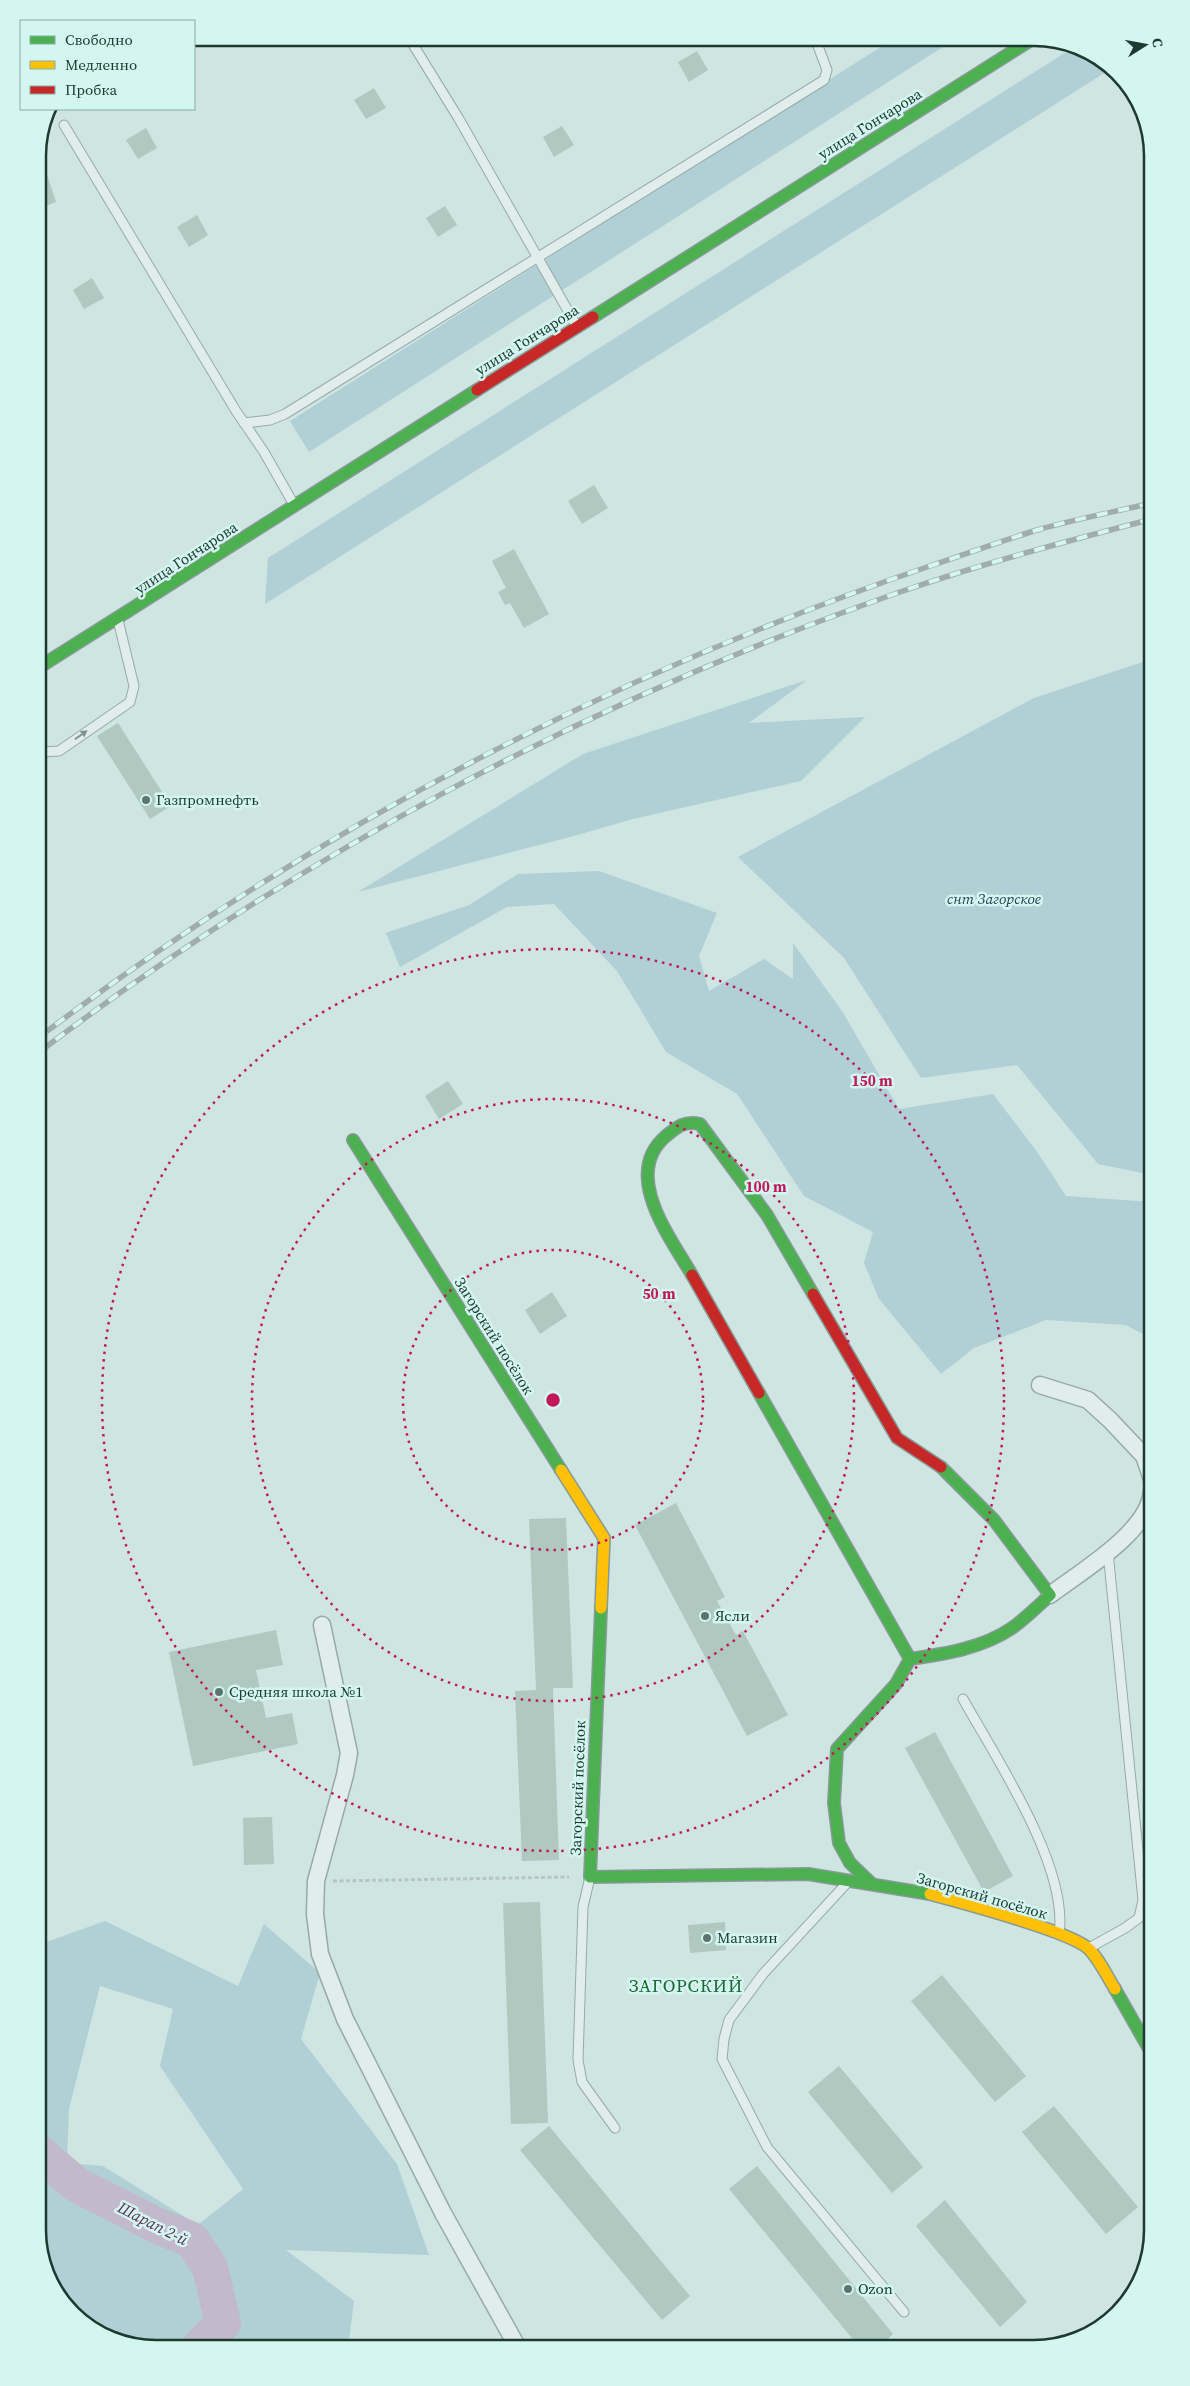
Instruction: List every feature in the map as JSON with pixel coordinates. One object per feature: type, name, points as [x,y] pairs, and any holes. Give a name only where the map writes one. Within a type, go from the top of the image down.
[{"type":"street","name":"улица Гончарова","points":[[46,663],[118,620],[577,326],[1021,46]]},
{"type":"street","points":[[910,1659],[657,1214],[648,1189],[647,1167],[653,1146],[681,1123],[691,1121],[700,1124],[767,1215],[897,1438],[948,1471],[994,1520],[1050,1595]]},
{"type":"street","name":"Загорский посёлок","points":[[353,1140],[604,1538],[590,1877],[808,1874],[930,1894],[1059,1934],[1089,1948]]},
{"type":"street","points":[[1040,1385],[1088,1400],[1144,1456]]},
{"type":"street","points":[[910,1659],[935,1656],[966,1648],[1006,1631],[1108,1551],[1144,1518]]},
{"type":"street","points":[[322,1625],[349,1753],[345,1775],[316,1881],[315,1914],[320,1954],[345,2019],[443,2213],[514,2340]]},
{"type":"street","points":[[871,1883],[845,1857],[838,1839],[834,1818],[837,1749],[896,1684],[910,1659]]},
{"type":"street","points":[[1089,1948],[1144,2040]]},
{"type":"lane","points":[[414,46],[460,119],[577,326]]},
{"type":"lane","points":[[244,422],[264,421],[285,414],[824,80],[827,70],[818,46]]},
{"type":"lane","points":[[64,125],[264,452],[294,506]]},
{"type":"lane","points":[[46,752],[59,751],[130,702],[134,686],[118,620]]},
{"type":"lane","points":[[1089,1948],[1125,1928],[1138,1918],[1143,1900],[1108,1551]]},
{"type":"lane","points":[[963,1699],[1031,1820],[1057,1891],[1061,1919],[1059,1934]]},
{"type":"lane","points":[[590,1877],[583,1907],[578,2060],[582,2082],[615,2128]]},
{"type":"lane","points":[[850,1880],[763,1974],[729,2020],[724,2039],[722,2059],[766,2146],[904,2312]]},
{"type":"path","points":[[316,1881],[590,1877]]},
{"type":"green space","points":[[882,46],[944,46],[309,452],[290,421]]},
{"type":"green space","points":[[1067,52],[1089,61],[1105,72],[265,604],[268,558]]},
{"type":"green space","points":[[1109,75],[1112,78],[1125,95]]},
{"type":"green space","name":"снт Загорское","points":[[1144,662],[1144,1173],[1098,1164],[1017,1065],[921,1078],[844,958],[738,857],[1034,698]]},
{"type":"green space","points":[[807,680],[749,723],[865,717],[801,781],[633,819],[358,892],[583,754]]},
{"type":"green space","points":[[599,871],[717,913],[699,956],[709,991],[764,959],[793,979],[793,943],[842,1011],[899,1109],[993,1094],[1035,1149],[1066,1196],[1144,1201],[1144,1335],[1126,1325],[1046,1320],[974,1348],[941,1374],[879,1299],[864,1263],[873,1232],[804,1196],[737,1094],[666,1052],[617,971],[554,904],[507,907],[400,967],[386,933],[469,905],[518,874]]},
{"type":"green space","points":[[105,1921],[238,1986],[264,1924],[320,1973],[301,2039],[397,2164],[429,2255],[286,2250],[354,2301],[349,2340],[149,2340],[121,2334],[107,2328],[78,2308],[61,2285],[52,2265],[47,2244],[46,1942]],"holes":[[[100,1986],[173,2009],[160,2066],[243,2189],[198,2225],[103,2166],[67,2163],[69,2109]]]},
{"type":"building","points":[[697,51],[708,70],[689,82],[678,62]]},
{"type":"building","points":[[374,88],[386,108],[366,119],[354,100]]},
{"type":"building","points":[[562,126],[574,145],[554,157],[543,137]]},
{"type":"building","points":[[146,128],[157,148],[138,159],[126,140]]},
{"type":"building","points":[[46,171],[56,202],[46,206]]},
{"type":"building","points":[[445,206],[457,225],[438,237],[426,218]]},
{"type":"building","points":[[197,215],[208,235],[189,247],[177,227]]},
{"type":"building","points":[[92,278],[104,298],[84,309],[73,290]]},
{"type":"building","points":[[594,485],[608,508],[582,524],[568,501]]},
{"type":"building","points":[[514,549],[549,614],[524,628],[510,603],[505,605],[498,592],[506,588],[492,561]]},
{"type":"building","points":[[118,723],[171,806],[150,819],[97,736]]},
{"type":"building","points":[[448,1081],[463,1104],[439,1119],[425,1096]]},
{"type":"building","points":[[552,1292],[567,1316],[540,1334],[525,1310]]},
{"type":"building","name":"Ясли","points":[[676,1503],[725,1597],[717,1601],[736,1635],[743,1631],[788,1715],[747,1736],[635,1525]]},
{"type":"building","points":[[566,1518],[573,1688],[553,1688],[559,1860],[522,1861],[515,1691],[536,1690],[529,1519]]},
{"type":"building","name":"Средняя школа №1","points":[[276,1630],[283,1665],[256,1670],[266,1718],[292,1713],[298,1744],[193,1766],[169,1652]]},
{"type":"building","points":[[935,1732],[1013,1876],[984,1892],[905,1748]]},
{"type":"building","points":[[272,1817],[274,1864],[244,1865],[243,1818]]},
{"type":"building","points":[[540,1902],[548,2123],[511,2124],[503,1903]]},
{"type":"building","name":"Магазин","points":[[725,1922],[726,1950],[690,1953],[688,1925]]},
{"type":"building","points":[[942,1975],[1026,2076],[995,2102],[911,2001]]},
{"type":"building","points":[[839,2066],[923,2167],[892,2193],[808,2092]]},
{"type":"building","points":[[1054,2106],[1138,2207],[1106,2234],[1022,2132]]},
{"type":"building","points":[[549,2126],[690,2296],[662,2320],[520,2150]]},
{"type":"building","points":[[757,2166],[893,2334],[887,2340],[853,2340],[729,2189]]},
{"type":"building","points":[[945,2200],[1027,2302],[1000,2327],[916,2226]]},
{"type":"waterway","name":"Шарап 2-й","points":[[46,2159],[77,2185],[158,2226],[192,2240],[210,2268],[223,2323],[207,2340]]},
{"type":"railway","points":[[46,1032],[141,963],[247,892],[355,827],[465,766],[577,709],[692,657],[810,609],[1037,530],[1144,505]]},
{"type":"railway","points":[[46,1047],[137,981],[238,913],[343,849],[451,789],[560,733],[672,682],[785,634],[900,592],[994,562],[1144,521]]},
{"type":"traffic: fast","points":[[593,317],[1021,46]]},
{"type":"traffic: fast","points":[[46,663],[477,390]]},
{"type":"traffic: fast","points":[[692,1275],[672,1243],[654,1206],[649,1187],[648,1168],[653,1151],[666,1136],[678,1127],[695,1123],[700,1124],[767,1215],[813,1294]]},
{"type":"traffic: fast","points":[[353,1140],[561,1470]]},
{"type":"traffic: fast","points":[[759,1393],[910,1659],[896,1684],[837,1749],[834,1803],[839,1843],[850,1863],[871,1883]]},
{"type":"traffic: fast","points":[[910,1659],[950,1652],[989,1641],[1012,1628],[1050,1595],[994,1520],[941,1467]]},
{"type":"traffic: fast","points":[[601,1608],[590,1877],[808,1874],[930,1894]]},
{"type":"traffic: fast","points":[[1115,1989],[1144,2040]]},
{"type":"traffic: slow","points":[[561,1470],[604,1538],[601,1608]]},
{"type":"traffic: slow","points":[[930,1894],[1040,1926],[1080,1943],[1094,1954],[1115,1989]]},
{"type":"traffic: jam","points":[[477,390],[593,317]]},
{"type":"traffic: jam","points":[[692,1275],[759,1393]]},
{"type":"traffic: jam","points":[[813,1294],[897,1438],[941,1467]]},
{"type":"place","name":"Газпромнефть","points":[[146,800]]},
{"type":"place","name":"Ясли","points":[[705,1616]]},
{"type":"place","name":"Средняя школа №1","points":[[219,1692]]},
{"type":"place","name":"Магазин","points":[[707,1938]]},
{"type":"place","name":"Ozon","points":[[848,2289]]},
{"type":"district","name":"ЗАГОРСКИЙ","points":[[686,1986]]}]
